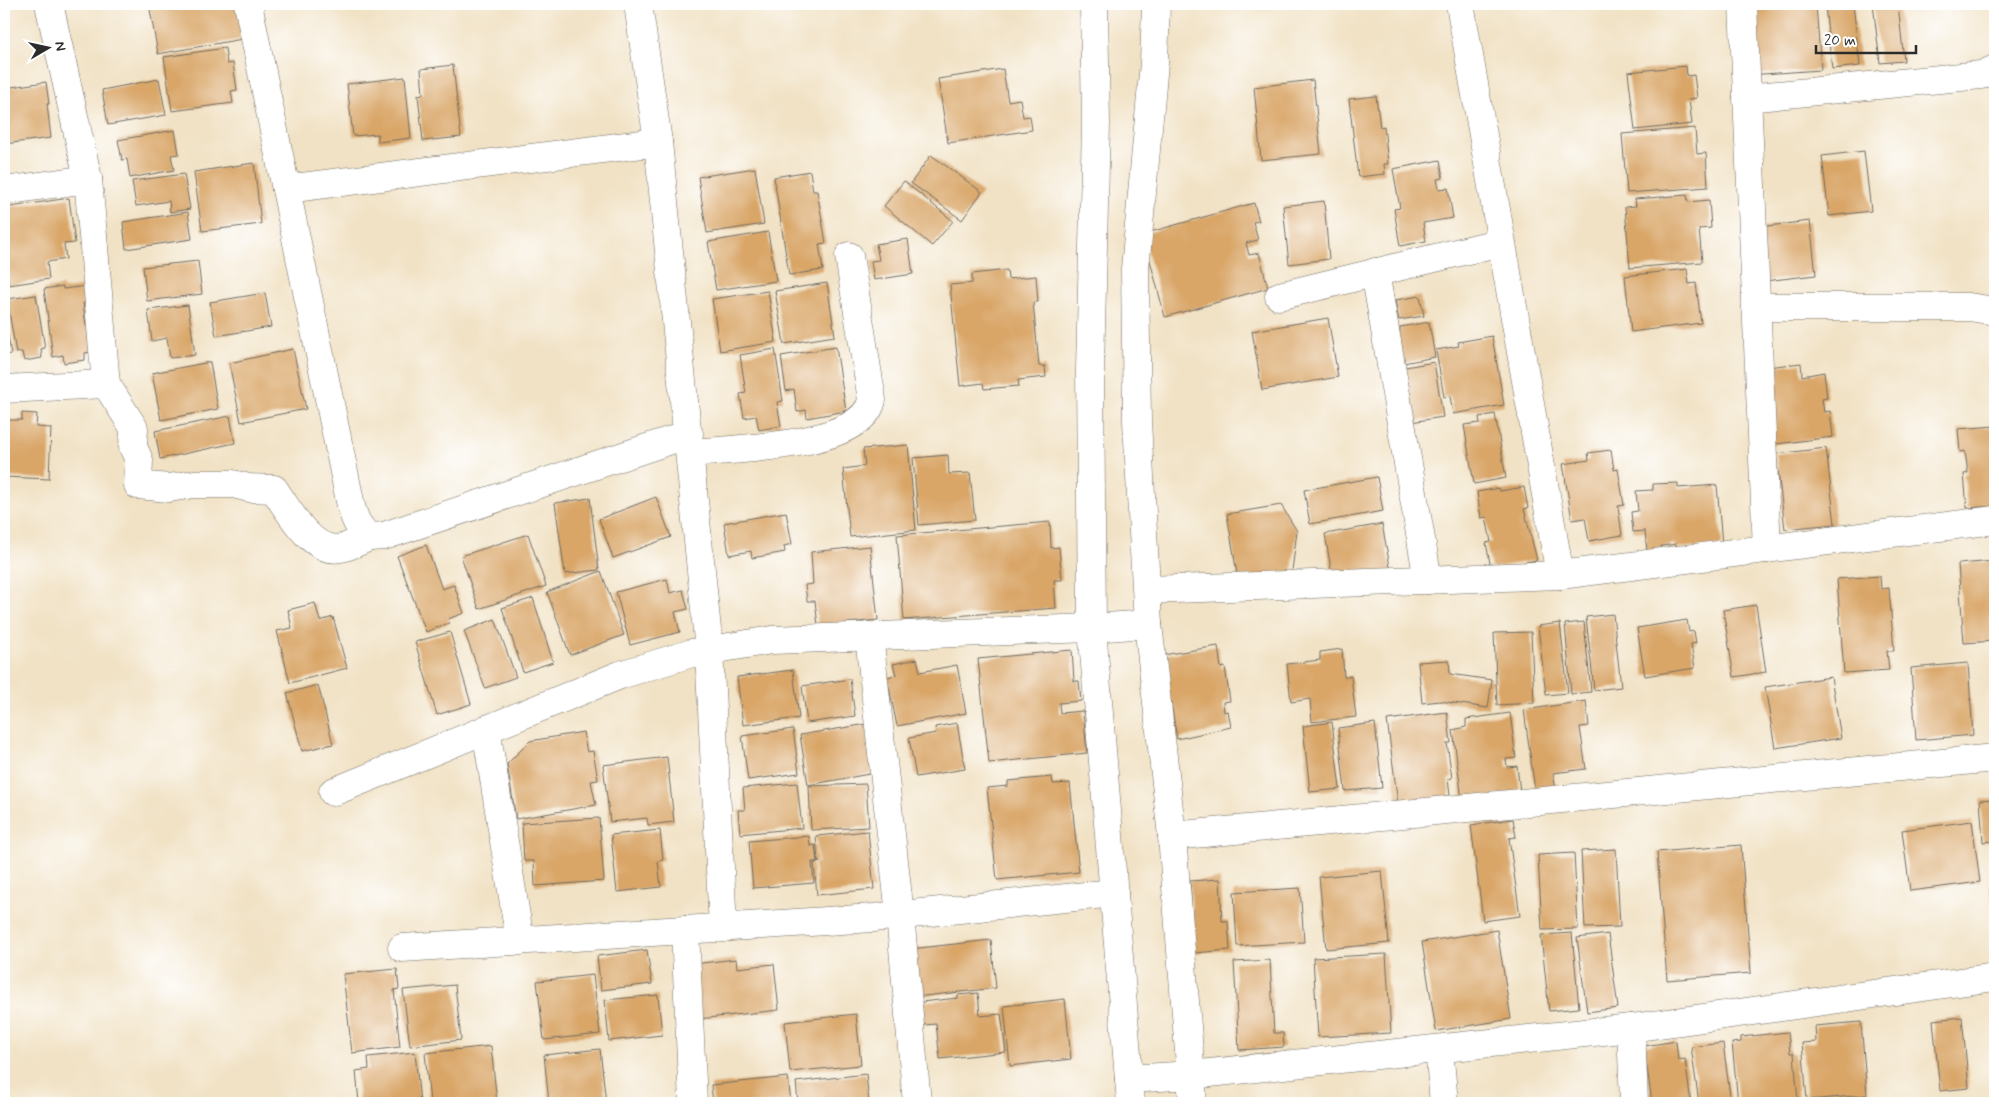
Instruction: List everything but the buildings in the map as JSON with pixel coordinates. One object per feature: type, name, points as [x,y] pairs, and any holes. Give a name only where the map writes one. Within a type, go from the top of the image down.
[{"type":"street","points":[[49,4],[88,179],[106,384],[134,428],[134,447],[139,460],[138,485],[169,488],[194,484],[232,484],[249,488],[274,489],[306,534],[322,546],[340,548],[370,537],[384,536],[690,444],[813,440],[852,426],[870,409],[872,400],[849,256]]},
{"type":"street","points":[[248,4],[351,506],[355,522],[370,537]]},
{"type":"street","points":[[638,4],[658,142],[690,444],[709,650],[723,928]]},
{"type":"street","points":[[1094,4],[1096,124],[1090,369],[1092,628],[1130,1091],[1191,1076],[1631,1028],[1995,976]]},
{"type":"street","points":[[1156,4],[1154,63],[1136,270],[1137,421],[1148,590],[1148,624],[1172,836],[1193,1103]]},
{"type":"street","points":[[1460,4],[1560,575]]},
{"type":"street","points":[[1742,4],[1767,549]]},
{"type":"street","points":[[1747,98],[1981,75],[1995,69]]},
{"type":"street","points":[[286,189],[658,142]]},
{"type":"street","points":[[4,191],[88,179]]},
{"type":"street","points":[[1279,296],[1501,242]]},
{"type":"street","points":[[1375,272],[1428,580]]},
{"type":"street","points":[[1756,307],[1969,307],[1995,312]]},
{"type":"street","points":[[4,390],[106,384]]},
{"type":"street","points":[[1148,590],[1560,575],[1995,520]]},
{"type":"street","points":[[334,792],[620,675],[692,653],[772,640],[1092,628],[1148,624]]},
{"type":"street","points":[[869,636],[900,915],[917,1103]]},
{"type":"street","points":[[486,729],[520,940]]},
{"type":"street","points":[[1172,836],[1995,758]]},
{"type":"street","points":[[402,948],[900,915],[1114,893]]},
{"type":"street","points":[[684,930],[693,1103]]},
{"type":"street","points":[[1631,1028],[1634,1103]]},
{"type":"street","points":[[1439,1049],[1444,1103]]}]
